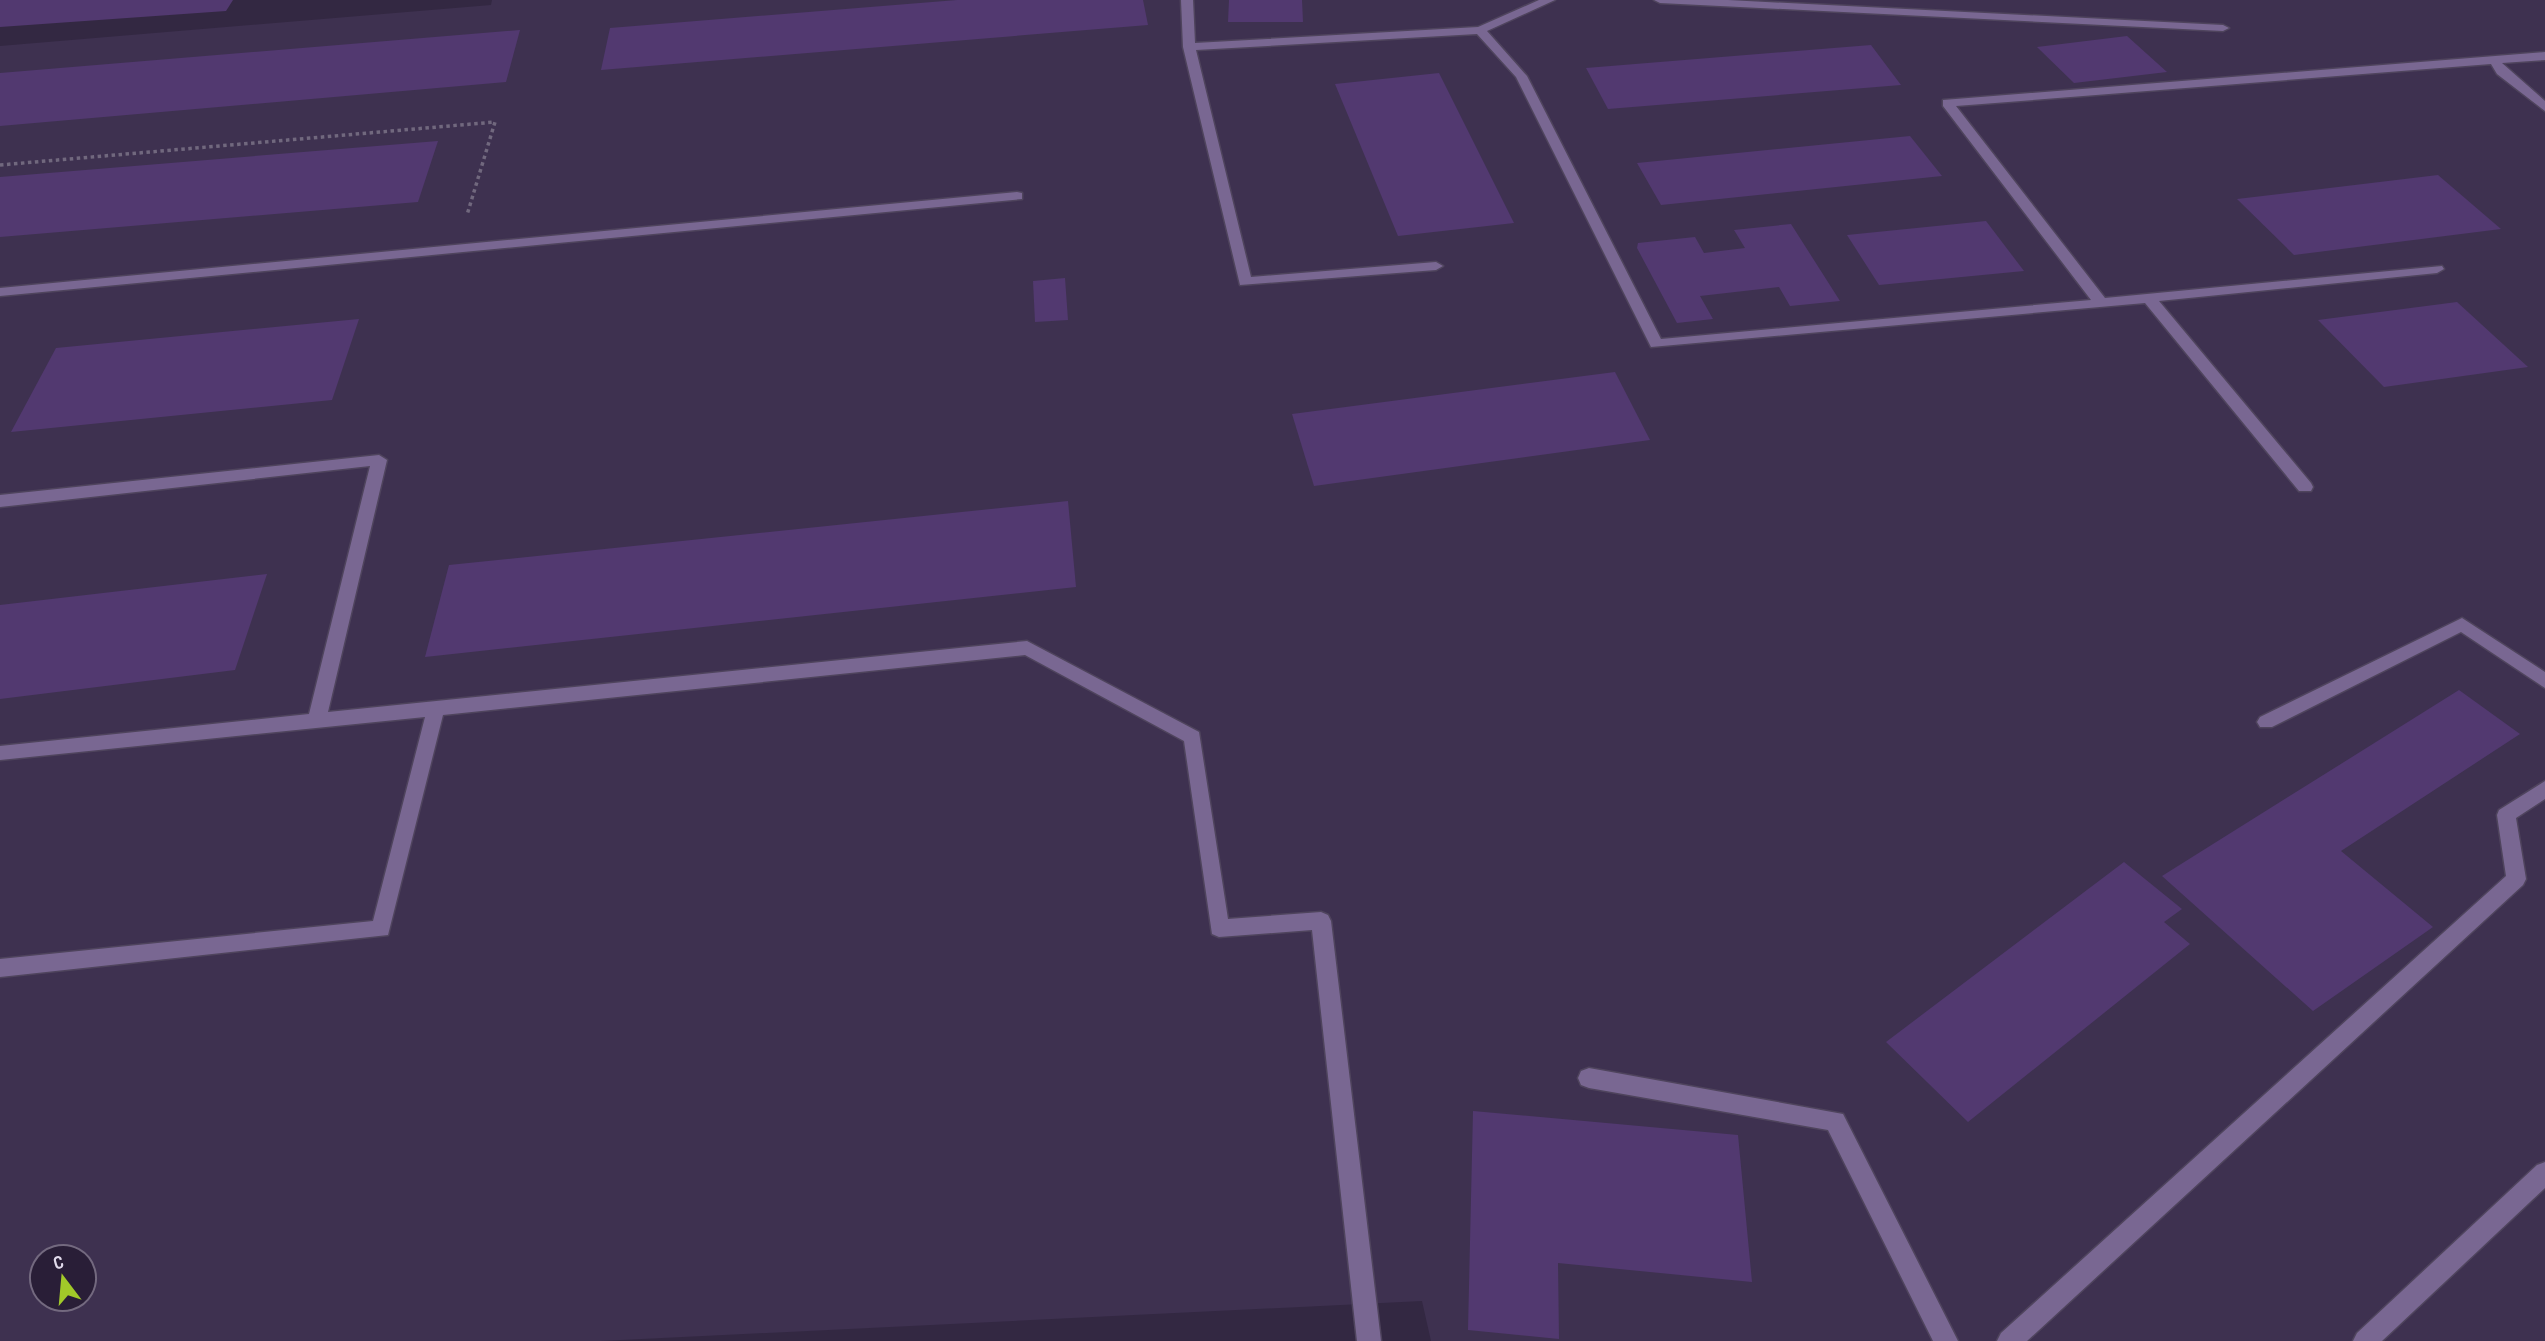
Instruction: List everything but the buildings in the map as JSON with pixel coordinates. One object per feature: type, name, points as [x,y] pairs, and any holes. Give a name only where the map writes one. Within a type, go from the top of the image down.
[{"type":"lane","points":[[1187,0],[1189,47],[1245,282],[1436,266]]},
{"type":"lane","points":[[1189,47],[1480,30],[1549,0]]},
{"type":"lane","points":[[1660,0],[2222,27]]},
{"type":"lane","points":[[1480,30],[1521,75],[1656,344],[2437,269]]},
{"type":"lane","points":[[2101,303],[1947,103],[2545,56]]},
{"type":"lane","points":[[2493,58],[2501,71],[2545,107]]},
{"type":"lane","points":[[0,292],[1017,196]]},
{"type":"lane","points":[[2149,298],[2305,487]]},
{"type":"lane","points":[[0,501],[379,460],[317,720]]},
{"type":"lane","points":[[2266,722],[2462,624],[2545,681]]},
{"type":"lane","points":[[0,753],[1027,648],[1193,737],[1219,928],[1321,921],[1369,1341]]},
{"type":"lane","points":[[0,968],[381,929],[436,708]]},
{"type":"lane","points":[[2009,1341],[2516,879],[2506,815],[2545,789]]},
{"type":"lane","points":[[1589,1079],[1835,1121],[1946,1341]]},
{"type":"lane","points":[[2365,1341],[2545,1173]]},
{"type":"path","points":[[0,165],[495,122],[456,249]]},
{"type":"shaded area","points":[[492,0],[2545,0],[2545,1341],[1431,1341],[1422,1301],[601,1341],[0,1341],[0,46],[491,5]]}]
